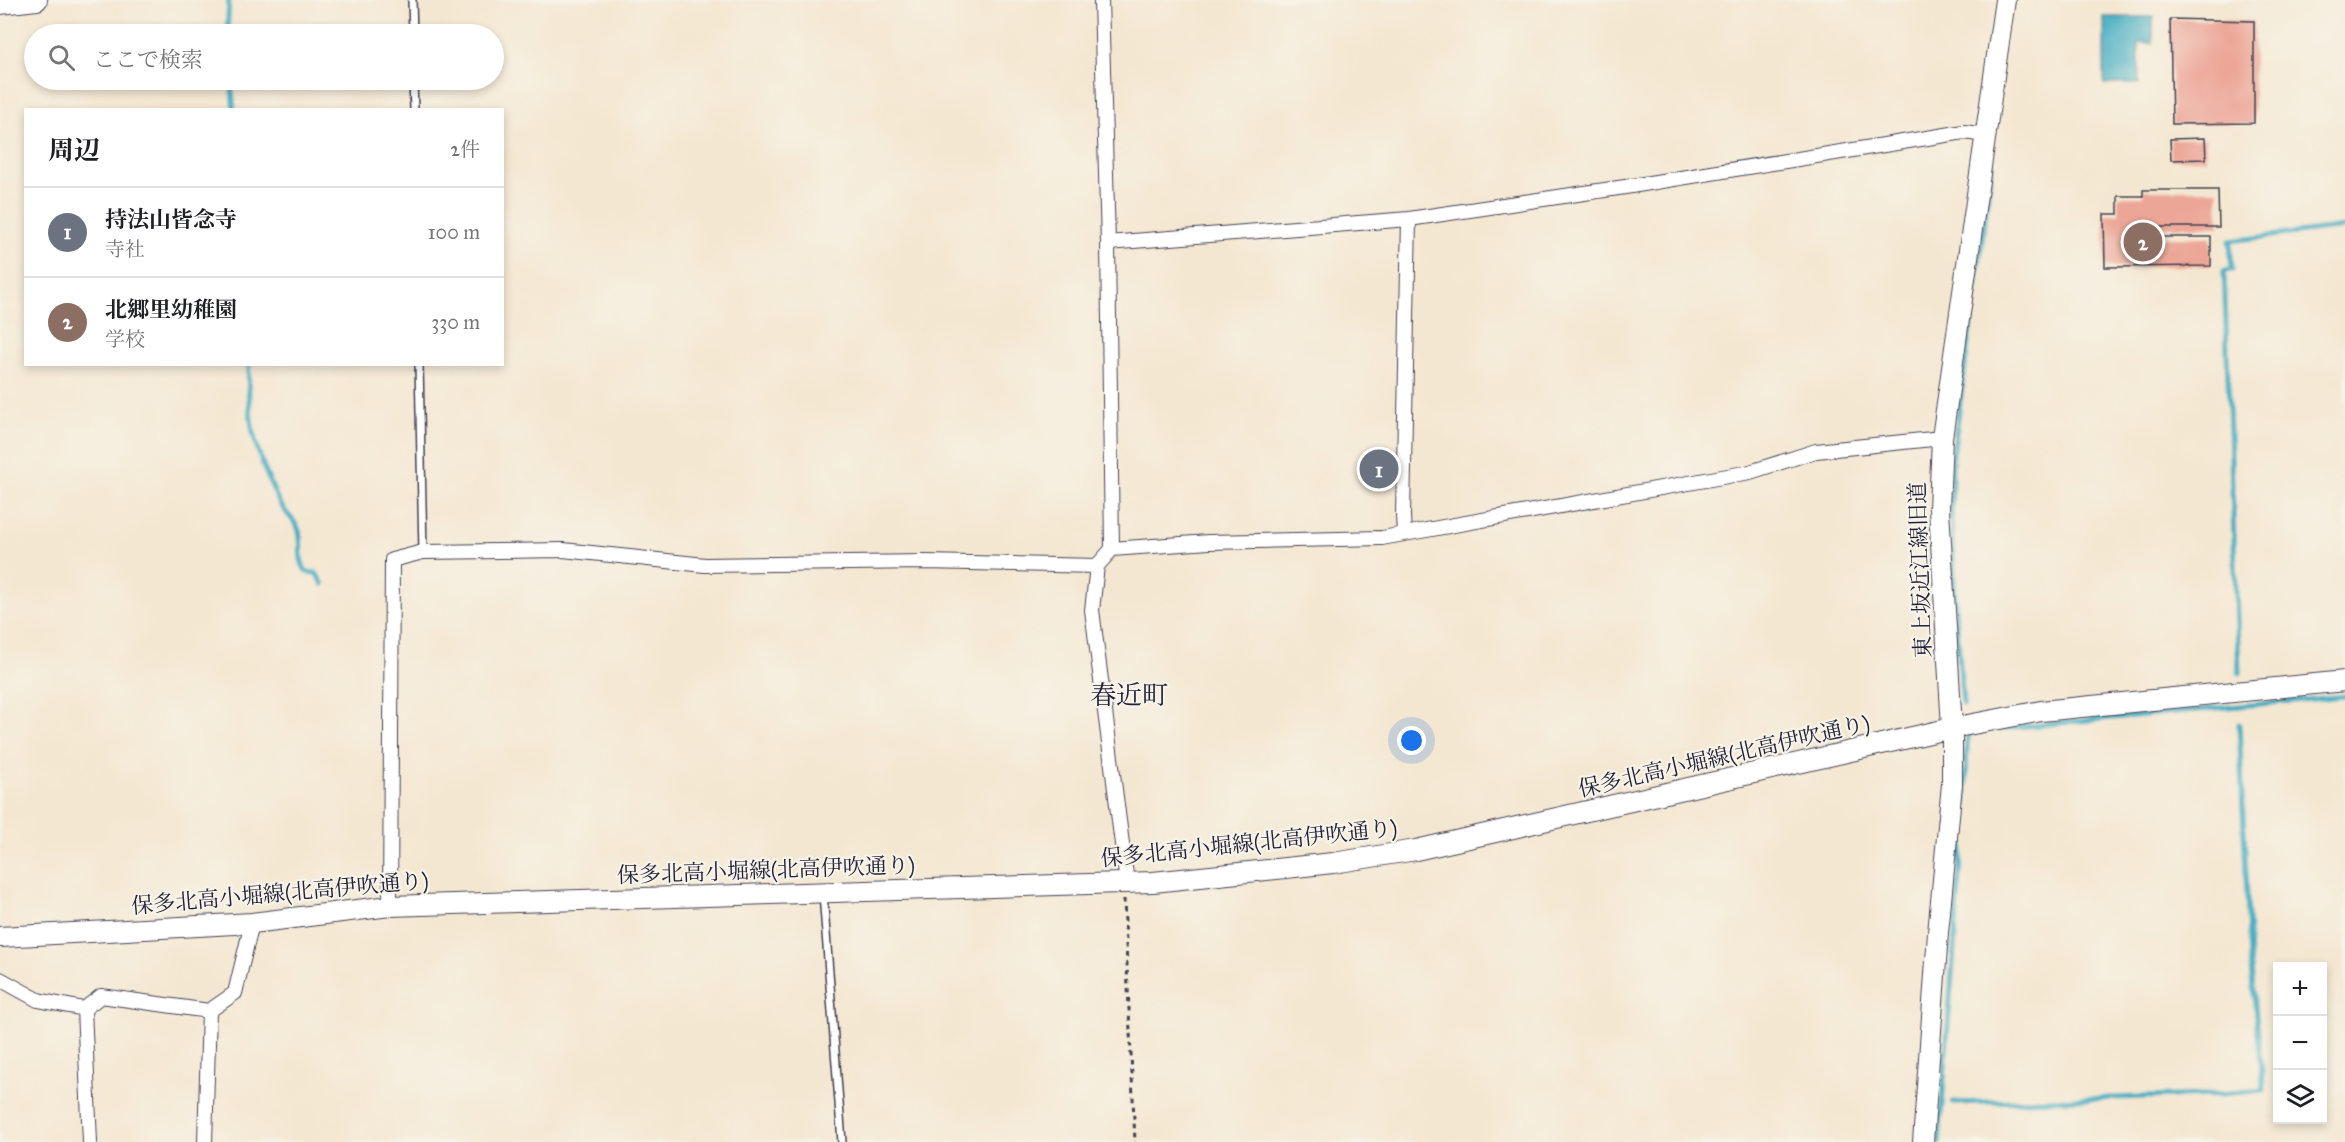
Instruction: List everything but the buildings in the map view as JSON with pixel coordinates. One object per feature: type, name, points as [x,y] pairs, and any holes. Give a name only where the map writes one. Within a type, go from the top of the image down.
[{"type":"street","points":[[0,4],[37,0]]},
{"type":"street","points":[[1101,0],[1108,243],[1112,549],[1097,566],[1092,610],[1127,883]]},
{"type":"street","name":"東上坂近江線旧道","points":[[1923,1142],[1938,933],[1952,784],[1952,728],[1939,509],[1942,438],[2005,0]]},
{"type":"street","points":[[1108,243],[1409,219],[1964,132],[1986,135]]},
{"type":"street","points":[[1404,534],[1402,515],[1409,219]]},
{"type":"street","points":[[1112,549],[1209,542],[1382,538],[1750,472],[1816,451],[1942,438]]},
{"type":"street","points":[[390,906],[392,560],[423,552],[562,550],[705,565],[925,562],[1097,566]]},
{"type":"street","name":"保多北高小堀線(北高伊吹通り)","points":[[0,937],[252,923],[390,906],[1153,882],[1333,863],[1416,850],[1952,728],[2041,711],[2345,681]]},
{"type":"street","points":[[0,979],[38,1000],[84,1009],[101,996],[209,1011],[234,993],[252,923]]},
{"type":"street","points":[[84,1009],[90,1142]]},
{"type":"street","points":[[205,1142],[209,1011]]},
{"type":"lane","points":[[412,0],[412,24]]},
{"type":"lane","points":[[414,90],[414,108]]},
{"type":"lane","points":[[419,366],[423,552]]},
{"type":"lane","points":[[823,892],[843,1142]]},
{"type":"path","points":[[1127,883],[1123,904],[1136,1142]]},
{"type":"water","points":[[2104,17],[2153,17],[2153,43],[2139,43],[2139,84],[2104,84]]},
{"type":"waterway","points":[[228,24],[229,0]]},
{"type":"waterway","points":[[232,90],[234,108]]},
{"type":"waterway","points":[[1963,705],[1955,602],[1951,512],[1952,462],[1992,165]]},
{"type":"waterway","points":[[2239,673],[2224,271],[2232,270],[2230,241],[2345,227]]},
{"type":"waterway","points":[[249,366],[249,402],[258,451],[279,502],[298,528],[304,567],[307,572],[316,573],[323,584]]},
{"type":"waterway","points":[[1997,729],[2345,696]]},
{"type":"waterway","points":[[1953,1103],[2209,1095],[2264,1090],[2250,959],[2239,724]]},
{"type":"waterway","points":[[1939,1142],[1965,807],[1967,742],[1969,734],[1973,732]]},
{"type":"place","name":"北郷里幼稚園","points":[[2143,242]]},
{"type":"place","name":"持法山皆念寺","points":[[1379,469]]},
{"type":"district","name":"春近町","points":[[1129,695]]}]
